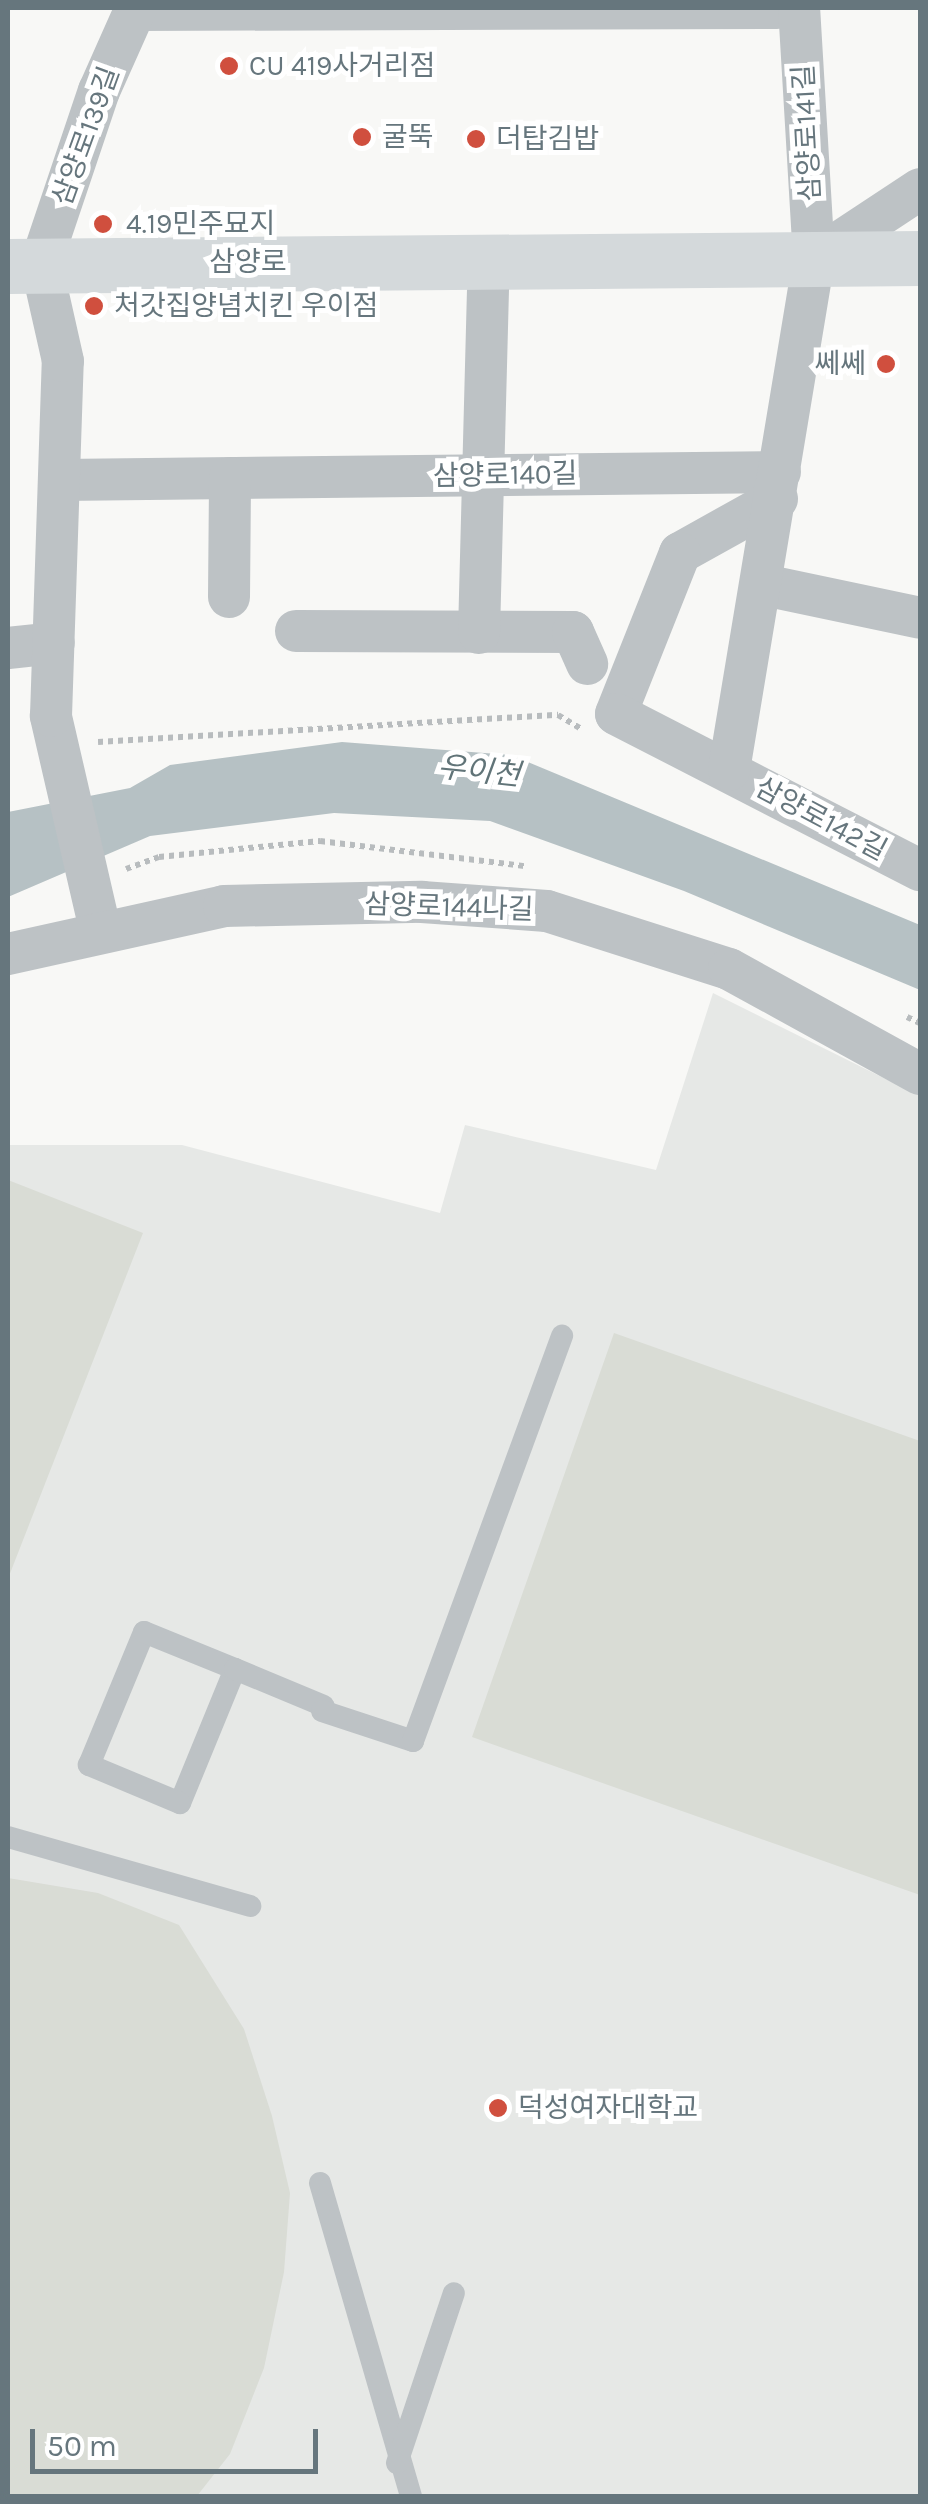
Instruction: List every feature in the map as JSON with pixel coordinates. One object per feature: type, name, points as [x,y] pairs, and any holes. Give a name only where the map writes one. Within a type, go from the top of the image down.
[{"type":"main road","name":"삼양로","points":[[24,264],[920,258]]},
{"type":"street","name":"삼양로139길","points":[[24,264],[135,9],[777,8]]},
{"type":"street","name":"삼양로141길","points":[[800,8],[814,258]]},
{"type":"street","points":[[814,258],[920,190]]},
{"type":"street","name":"삼양로142길","points":[[814,258],[764,585],[729,770],[793,810],[920,870]]},
{"type":"street","points":[[478,634],[489,260]]},
{"type":"street","points":[[24,264],[63,360],[51,716],[100,930]]},
{"type":"street","name":"삼양로140길","points":[[61,480],[483,475],[779,486]]},
{"type":"street","points":[[229,597],[230,478]]},
{"type":"street","points":[[729,770],[602,724],[680,553],[779,486]]},
{"type":"street","points":[[764,585],[920,618]]},
{"type":"street","points":[[296,631],[573,632],[587,664]]},
{"type":"street","points":[[8,648],[54,643]]},
{"type":"street","name":"삼양로144나길","points":[[8,954],[100,930],[224,906],[422,902],[548,911],[729,969],[920,1074]]},
{"type":"lane","points":[[235,1669],[180,1803],[89,1765],[144,1632],[235,1669],[323,1708],[413,1741],[562,1336]]},
{"type":"lane","points":[[8,1836],[250,1906]]},
{"type":"lane","points":[[320,2183],[397,2462],[411,2496]]},
{"type":"lane","points":[[397,2462],[454,2292]]},
{"type":"path","points":[[85,743],[558,716],[602,724]]},
{"type":"shaded area","name":"덕성여자대학교","points":[[713,993],[920,1096],[920,2496],[8,2496],[8,1145],[182,1145],[440,1213],[465,1125],[656,1170]]},
{"type":"shaded area","points":[[8,1180],[143,1233],[9,1576],[8,1576]]},
{"type":"shaded area","points":[[614,1333],[920,1441],[920,1895],[472,1737]]},
{"type":"shaded area","points":[[8,1878],[98,1893],[179,1925],[244,2029],[272,2116],[290,2193],[284,2272],[264,2368],[230,2454],[197,2496],[8,2496]]},
{"type":"water","name":"우이천","points":[[342,742],[511,755],[920,925],[920,990],[684,891],[490,821],[334,813],[150,836],[8,897],[8,812],[130,788],[170,765]]},
{"type":"place","name":"CU 419사거리점","points":[[229,66]]},
{"type":"place","name":"굴뚝","points":[[362,137]]},
{"type":"place","name":"더탑김밥","points":[[476,139]]},
{"type":"place","name":"4.19민주묘지","points":[[103,224]]},
{"type":"place","name":"처갓집양념치킨 우이점","points":[[94,306]]},
{"type":"place","name":"쎄쎄","points":[[886,364]]},
{"type":"place","name":"덕성여자대학교","points":[[498,2108]]}]
